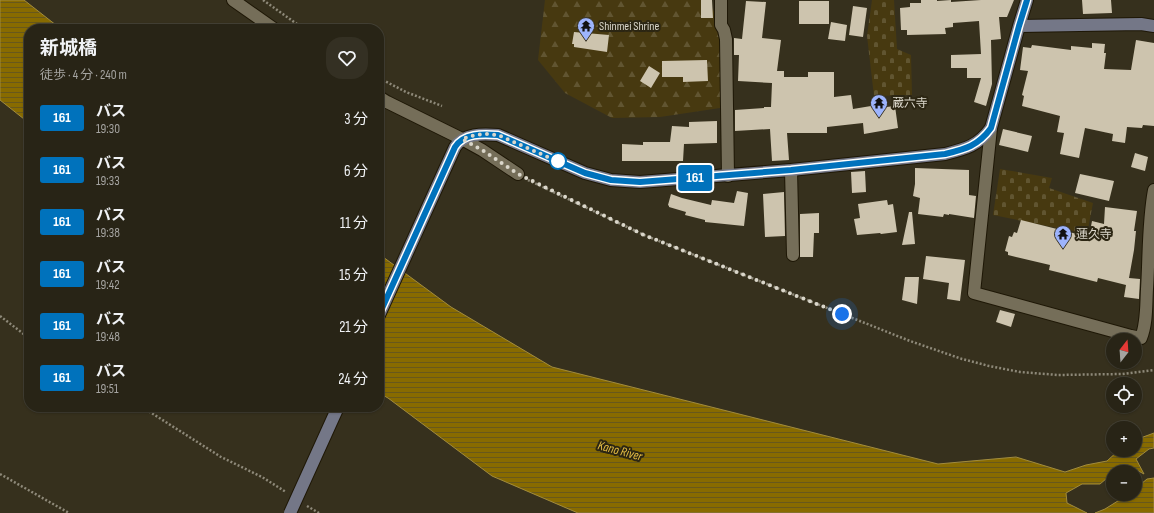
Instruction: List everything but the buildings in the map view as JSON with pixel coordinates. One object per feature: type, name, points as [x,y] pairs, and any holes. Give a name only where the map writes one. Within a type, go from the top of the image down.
[{"type":"main road","points":[[384,304],[459,143],[475,135],[498,135],[585,173],[611,180],[640,182],[728,176],[945,154],[974,144],[984,138],[991,128],[1027,0]]},
{"type":"main road","points":[[1019,26],[1141,24],[1154,26]]},
{"type":"main road","points":[[290,513],[336,412]]},
{"type":"street","points":[[233,0],[267,24]]},
{"type":"street","points":[[721,0],[721,25],[726,39],[728,176]]},
{"type":"street","points":[[384,100],[459,143],[482,150],[518,174]]},
{"type":"street","points":[[991,128],[974,293],[1141,338],[1144,331],[1152,199],[1154,190]]},
{"type":"street","points":[[791,170],[793,256]]},
{"type":"path","points":[[263,0],[297,24]]},
{"type":"path","points":[[384,81],[406,92],[442,106]]},
{"type":"path","points":[[518,174],[644,235],[910,341],[962,359],[1020,372],[1058,375],[1122,374],[1154,370]]},
{"type":"path","points":[[0,316],[24,334]]},
{"type":"path","points":[[150,412],[221,458],[262,477],[286,492]]},
{"type":"path","points":[[0,474],[69,513]]},
{"type":"path","points":[[305,504],[319,513]]},
{"type":"green space","points":[[545,0],[708,0],[721,25],[720,108],[660,117],[612,118],[565,93],[538,60]]},
{"type":"green space","points":[[872,0],[894,0],[897,49],[911,55],[912,95],[874,96],[867,36]]},
{"type":"green space","points":[[1000,169],[1052,178],[1049,188],[1093,203],[1087,234],[993,215]]},
{"type":"water","points":[[0,0],[24,0],[55,24],[24,24],[24,119],[0,100]]},
{"type":"water","name":"Kano River","points":[[384,258],[451,307],[552,367],[938,464],[1016,457],[1065,472],[1086,465],[1107,461],[1111,457],[1139,457],[1136,459],[1139,465],[1106,465],[1106,479],[1100,484],[1082,484],[1066,493],[1067,503],[1087,513],[578,513],[492,476],[384,396]]},
{"type":"water","points":[[1154,433],[1154,448],[1149,449],[1142,454],[1142,437]]},
{"type":"water","points":[[1154,478],[1154,513],[1095,513],[1118,501],[1142,501],[1142,483],[1147,479]]},
{"type":"bus line","name":"161","points":[[384,304],[455,147],[462,139],[475,135],[498,135],[585,173],[611,180],[640,182],[728,176],[945,154],[974,144],[984,138],[991,128],[1027,0]]},
{"type":"place","name":"Shinmei Shrine","points":[[586,41]]},
{"type":"place","name":"蔵六寺","points":[[879,118]]},
{"type":"place","name":"蓮久寺","points":[[1063,249]]},
{"type":"route","points":[[558,161],[559,162],[498,135],[475,135],[462,139],[482,150],[518,174],[644,235],[842,314]]}]
